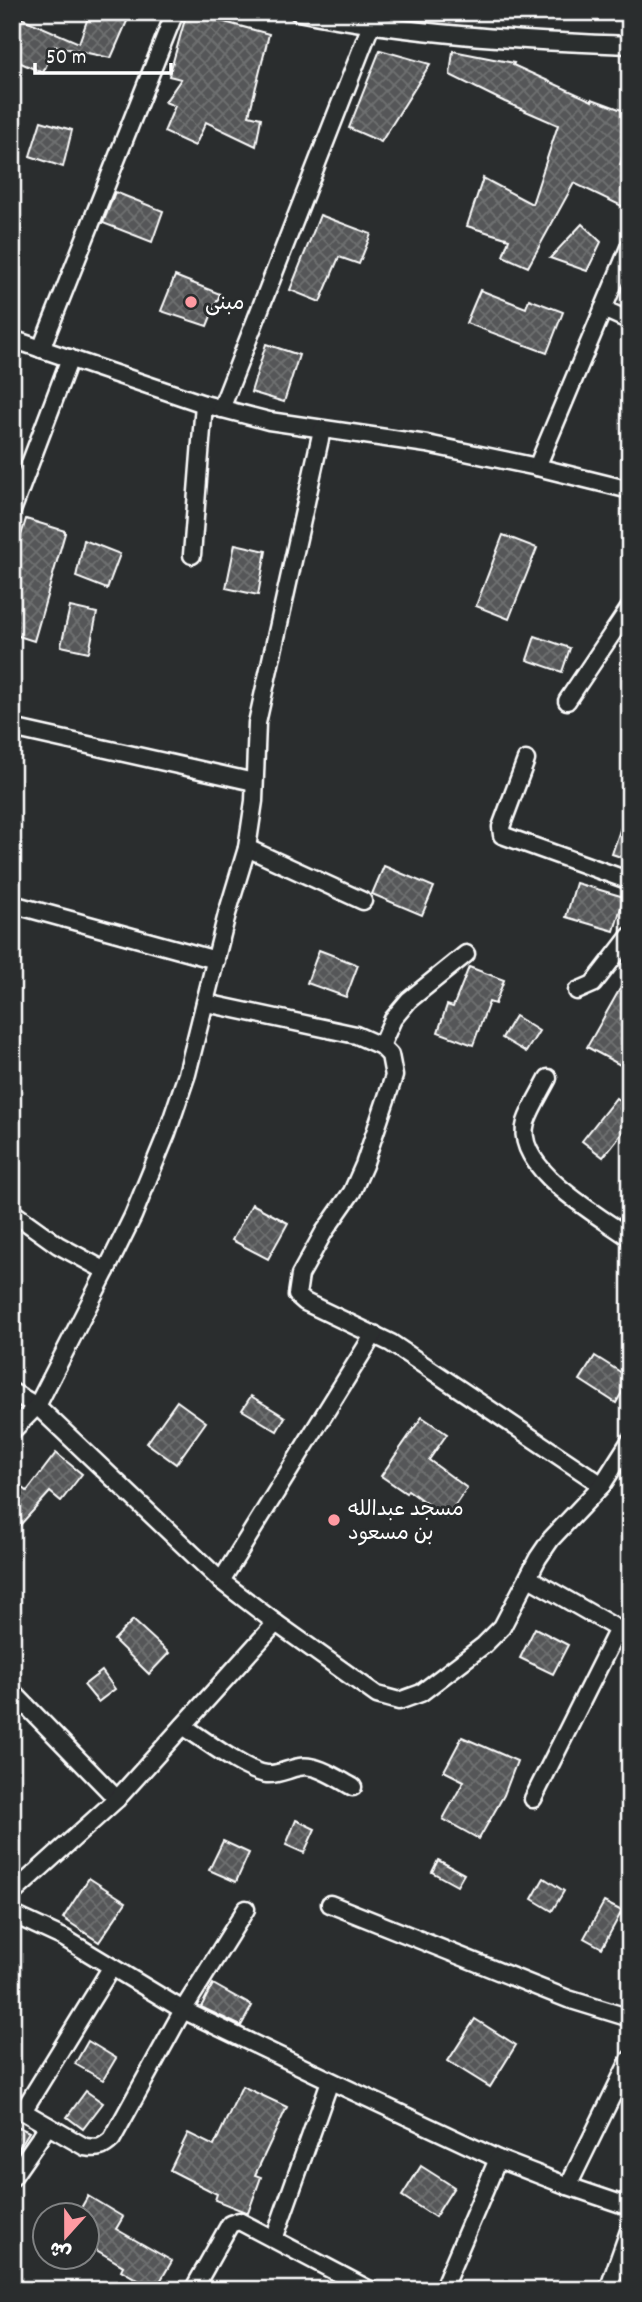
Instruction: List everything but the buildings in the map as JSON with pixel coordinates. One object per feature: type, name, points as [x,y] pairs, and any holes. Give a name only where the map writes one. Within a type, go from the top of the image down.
[{"type":"street","points":[[41,349],[175,12]]},
{"type":"street","points":[[298,12],[371,25],[497,39],[630,46]]},
{"type":"street","points":[[221,409],[371,25]]},
{"type":"street","points":[[537,467],[630,246]]},
{"type":"street","points":[[603,310],[630,321]]},
{"type":"street","points":[[12,339],[204,404],[269,421],[427,444],[630,490]]},
{"type":"street","points":[[12,511],[70,358]]},
{"type":"street","points":[[192,555],[204,404]]},
{"type":"street","points":[[12,1431],[37,1406],[133,1216],[167,1133],[187,1074],[227,914],[247,848],[254,801],[257,723],[322,430]]},
{"type":"street","points":[[567,701],[630,607]]},
{"type":"street","points":[[12,728],[254,782]]},
{"type":"street","points":[[526,760],[501,827],[502,835],[630,881]]},
{"type":"street","points":[[247,848],[363,901]]},
{"type":"street","points":[[12,904],[216,960]]},
{"type":"street","points":[[577,991],[593,984],[630,936]]},
{"type":"street","points":[[381,1046],[393,1019],[409,1000],[466,954]]},
{"type":"street","points":[[206,1003],[356,1035],[381,1046],[390,1055],[394,1076],[392,1087],[352,1192],[324,1232],[300,1275],[297,1295],[305,1302],[401,1349],[602,1485]]},
{"type":"street","points":[[548,1078],[526,1124],[526,1138],[538,1166],[557,1186],[630,1238]]},
{"type":"street","points":[[12,1212],[58,1245],[106,1271]]},
{"type":"street","points":[[221,1581],[374,1334]]},
{"type":"street","points":[[12,1392],[37,1406],[221,1581],[377,1695],[399,1701],[421,1693],[484,1646],[502,1628],[551,1539],[602,1485],[630,1441]]},
{"type":"street","points":[[529,1578],[624,1633],[533,1799]]},
{"type":"street","points":[[12,1894],[117,1800],[276,1623]]},
{"type":"street","points":[[12,1691],[117,1800]]},
{"type":"street","points":[[183,1726],[253,1770],[267,1774],[310,1766],[353,1787]]},
{"type":"street","points":[[330,1905],[568,1999],[630,2018]]},
{"type":"street","points":[[111,1968],[18,2108],[85,2147],[98,2149],[106,2146],[112,2139],[183,2010],[246,1909]]},
{"type":"street","points":[[12,1914],[64,1938],[183,2010],[330,2081],[498,2159],[630,2207]]},
{"type":"street","points":[[568,2186],[630,2059]]},
{"type":"street","points":[[274,2239],[330,2081]]},
{"type":"street","points":[[12,2178],[48,2126]]},
{"type":"street","points":[[442,2290],[498,2159]]},
{"type":"street","points":[[193,2290],[234,2221],[239,2221],[370,2290]]},
{"type":"street","points":[[608,2290],[630,2228]]},
{"type":"place","name":"مبنى","points":[[191,302]]},
{"type":"place","name":"مسجد عبدالله بن مسعود","points":[[334,1520]]}]
